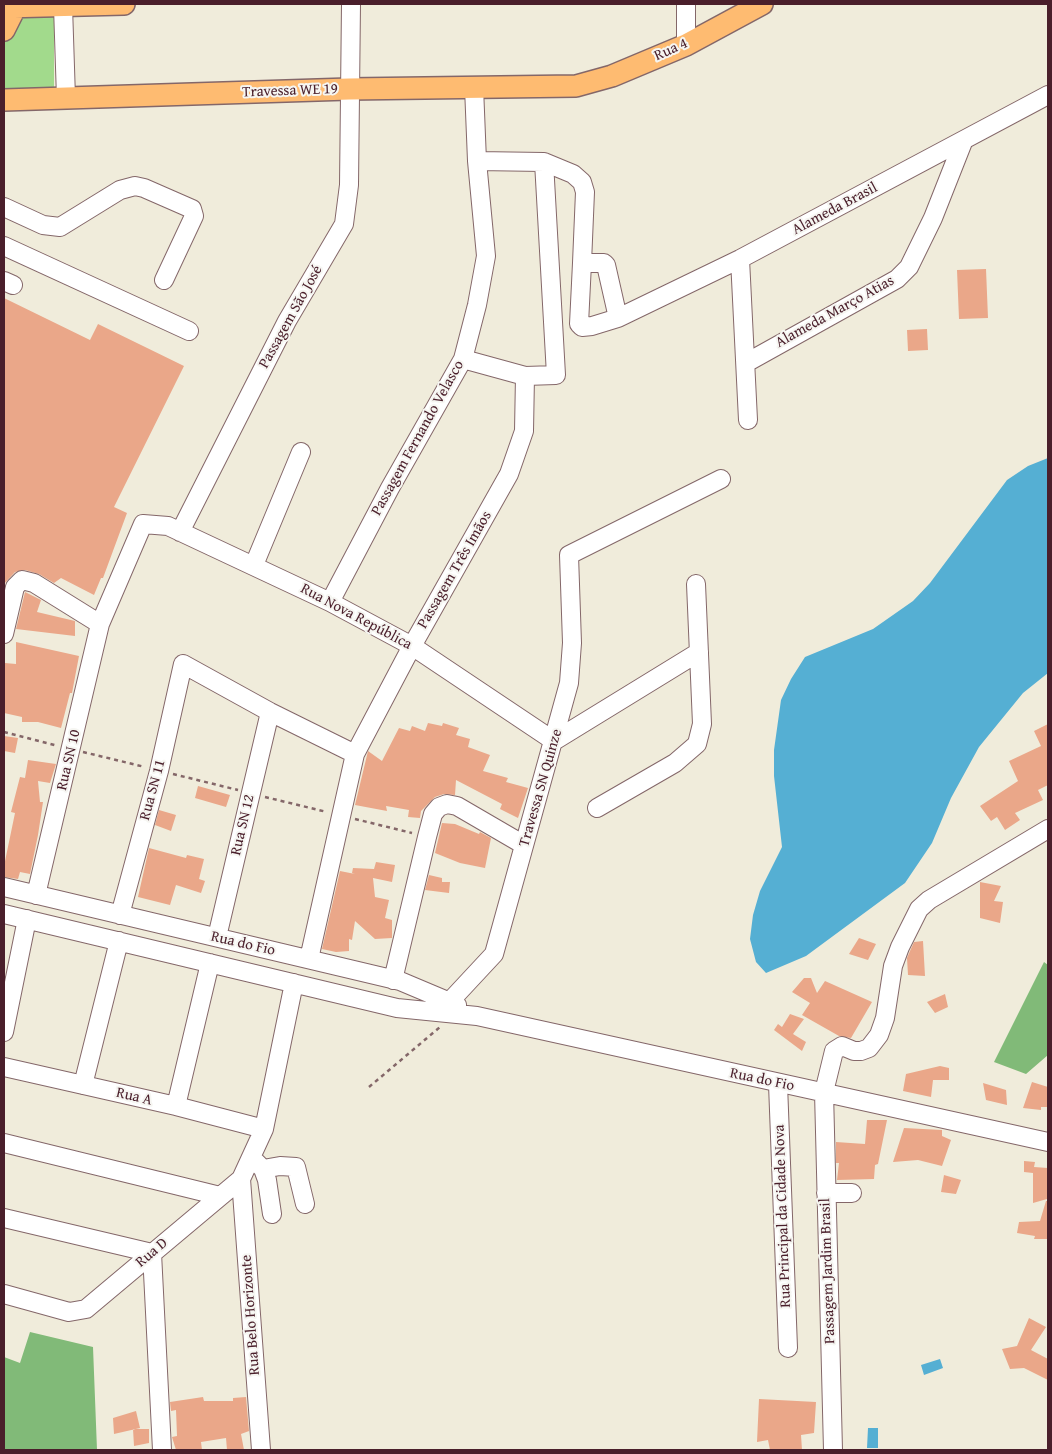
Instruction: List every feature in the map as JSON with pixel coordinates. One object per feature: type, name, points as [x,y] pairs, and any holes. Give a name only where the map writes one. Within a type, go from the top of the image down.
[{"type":"main road","points":[[4,30],[12,6],[124,4]]},
{"type":"main road","name":"Rua 4","points":[[576,86],[612,76],[686,45],[762,4]]},
{"type":"main road","name":"Travessa WE 19","points":[[4,100],[350,89],[576,86]]},
{"type":"street","name":"Passagem São José","points":[[180,532],[287,321],[344,224],[350,185],[351,4]]},
{"type":"street","points":[[686,4],[686,45]]},
{"type":"street","points":[[63,6],[66,98]]},
{"type":"street","name":"Passagem Fernando Velasco","points":[[330,602],[390,488],[463,359],[477,304],[486,256],[477,161],[474,87]]},
{"type":"street","name":"Alameda Brasil","points":[[582,263],[580,326],[592,326],[618,318],[740,259],[963,142],[1048,95]]},
{"type":"street","name":"Alameda Março Atias","points":[[746,363],[897,278],[909,267],[933,218],[963,142]]},
{"type":"street","points":[[477,161],[544,162],[573,174],[582,182],[585,192],[582,263],[604,263],[606,265],[618,318]]},
{"type":"street","points":[[463,359],[525,376],[556,375],[544,162]]},
{"type":"street","points":[[4,207],[51,227],[60,227],[127,187],[144,188],[184,205],[192,209],[194,216],[164,280]]},
{"type":"street","points":[[4,246],[189,331]]},
{"type":"street","points":[[740,259],[748,420]]},
{"type":"street","name":"Passagem Três Imãos","points":[[309,960],[343,816],[355,754],[412,646],[509,474],[524,431],[525,376]]},
{"type":"street","points":[[254,565],[301,452]]},
{"type":"street","name":"Travessa SN Quinze","points":[[444,1006],[494,954],[554,741],[569,684],[571,665],[569,555],[721,479]]},
{"type":"street","name":"Rua Nova República","points":[[143,524],[168,526],[330,602],[412,646],[554,741]]},
{"type":"street","name":"Rua SN 10","points":[[36,896],[100,624],[143,524]]},
{"type":"street","points":[[4,634],[16,587],[22,580],[34,583],[100,624]]},
{"type":"street","points":[[596,808],[675,763],[697,744],[702,724],[696,584]]},
{"type":"street","points":[[554,741],[699,652]]},
{"type":"street","name":"Rua SN 11","points":[[120,915],[159,771],[183,664],[270,712]]},
{"type":"street","points":[[270,712],[355,754]]},
{"type":"street","name":"Rua SN 12","points":[[217,937],[270,712]]},
{"type":"street","points":[[393,980],[433,814],[439,807],[447,804],[456,806],[482,819],[524,845]]},
{"type":"street","name":"Passagem Jardim Brasil","points":[[833,1450],[824,1092],[834,1052],[838,1047],[842,1046],[854,1051],[869,1048],[879,1035],[884,1018],[893,966],[900,947],[919,909],[929,900],[1048,829]]},
{"type":"street","name":"Rua do Fio","points":[[6,890],[217,937],[393,980],[444,1006],[477,1016],[778,1084],[824,1092],[1048,1142]]},
{"type":"street","name":"Rua do Fio","points":[[4,914],[397,1008],[444,1006]]},
{"type":"street","points":[[4,1032],[27,919]]},
{"type":"street","points":[[83,1084],[118,941]]},
{"type":"street","points":[[176,1106],[210,963]]},
{"type":"street","name":"Rua D","points":[[4,1294],[69,1312],[86,1309],[258,1164],[294,983]]},
{"type":"street","name":"Rua A","points":[[4,1067],[176,1106],[264,1130]]},
{"type":"street","name":"Rua Principal da Cidade Nova","points":[[778,1084],[788,1348]]},
{"type":"street","points":[[4,1143],[220,1196]]},
{"type":"street","points":[[272,1214],[258,1164],[296,1167],[305,1204]]},
{"type":"street","name":"Rua Belo Horizonte","points":[[241,1179],[262,1450]]},
{"type":"street","points":[[826,1193],[852,1193]]},
{"type":"street","points":[[4,1218],[152,1253],[162,1450]]},
{"type":"path","points":[[4,732],[427,837]]},
{"type":"path","points":[[369,1087],[452,1017],[444,1006]]},
{"type":"green space","points":[[20,12],[54,12],[54,88],[4,88],[4,44]]},
{"type":"green space","points":[[1044,962],[1048,965],[1048,1055],[1026,1074],[994,1062]]},
{"type":"green space","points":[[30,1332],[93,1347],[97,1450],[4,1450],[4,1357],[20,1363]]},
{"type":"water","points":[[1048,458],[1048,673],[1023,693],[979,747],[951,798],[932,843],[905,883],[806,956],[766,973],[756,962],[750,939],[753,915],[760,891],[782,847],[774,776],[774,750],[781,700],[791,679],[805,657],[873,629],[913,601],[930,583],[1007,480],[1028,466]]},
{"type":"water","points":[[940,1359],[943,1368],[924,1375],[921,1365]]},
{"type":"water","points":[[868,1428],[878,1428],[878,1448],[867,1448]]},
{"type":"building","points":[[986,269],[988,318],[959,319],[957,270]]},
{"type":"building","points":[[4,298],[90,340],[98,324],[184,366],[114,507],[127,513],[103,578],[101,578],[94,595],[61,578],[54,583],[39,574],[25,570],[15,572],[4,584]]},
{"type":"building","points":[[927,329],[928,350],[908,351],[907,330]]},
{"type":"building","points":[[25,592],[41,600],[37,612],[75,621],[75,636],[16,629]]},
{"type":"building","points":[[16,642],[79,656],[72,693],[70,693],[61,728],[38,722],[22,722],[22,717],[4,713],[5,663],[16,664]]},
{"type":"building","points":[[428,723],[442,726],[443,723],[459,728],[456,735],[470,739],[468,747],[490,755],[483,771],[508,778],[506,782],[528,788],[518,818],[500,809],[502,804],[456,780],[455,795],[444,794],[435,797],[421,811],[420,818],[408,817],[409,810],[386,806],[387,811],[355,805],[368,751],[382,761],[399,728],[410,731],[412,726],[425,731]]},
{"type":"building","points":[[1048,724],[1048,785],[1038,790],[1043,800],[1015,813],[1020,820],[1005,830],[997,817],[991,821],[980,806],[1018,781],[1009,761],[1041,746],[1034,731]]},
{"type":"building","points":[[4,736],[18,738],[15,753],[4,751]]},
{"type":"building","points":[[28,760],[56,764],[50,783],[38,781],[40,802],[43,802],[30,874],[20,872],[18,879],[4,877],[4,866],[15,813],[11,812],[20,777],[25,778]]},
{"type":"building","points":[[198,786],[230,795],[226,807],[195,798]]},
{"type":"building","points":[[159,810],[176,815],[171,831],[155,825]]},
{"type":"building","points":[[442,823],[455,824],[479,834],[480,832],[491,838],[485,868],[460,863],[435,853]]},
{"type":"building","points":[[149,848],[186,858],[187,855],[204,859],[199,879],[205,881],[201,893],[176,885],[170,905],[138,897]]},
{"type":"building","points":[[376,862],[395,865],[392,882],[373,878],[375,897],[389,900],[385,918],[392,920],[392,938],[375,939],[355,921],[352,940],[349,939],[349,951],[336,952],[322,949],[340,871],[355,874],[352,873],[353,868],[374,869]]},
{"type":"building","points":[[429,875],[442,878],[442,882],[450,882],[449,893],[425,890]]},
{"type":"building","points":[[980,882],[1001,886],[994,901],[1003,902],[1000,923],[980,918]]},
{"type":"building","points":[[859,938],[876,944],[868,960],[849,954]]},
{"type":"building","points":[[923,941],[925,976],[908,975],[907,958],[910,951],[914,942]]},
{"type":"building","points":[[804,978],[811,978],[817,993],[825,981],[872,1002],[851,1038],[839,1036],[802,1015],[810,1003],[792,992]]},
{"type":"building","points":[[945,994],[948,1007],[935,1013],[927,1002]]},
{"type":"building","points":[[790,1014],[804,1019],[793,1034],[806,1042],[802,1051],[774,1030],[778,1024],[782,1027]]},
{"type":"building","points":[[940,1066],[949,1068],[949,1080],[933,1080],[931,1097],[903,1091],[906,1074]]},
{"type":"building","points":[[1032,1082],[1048,1087],[1048,1107],[1041,1107],[1041,1110],[1023,1108]]},
{"type":"building","points":[[983,1083],[1006,1090],[1007,1105],[986,1100]]},
{"type":"building","points":[[867,1120],[887,1120],[878,1164],[875,1165],[874,1179],[837,1180],[839,1163],[836,1163],[836,1142],[865,1144]]},
{"type":"building","points":[[904,1128],[942,1130],[942,1136],[951,1140],[942,1166],[918,1160],[893,1162]]},
{"type":"building","points":[[1024,1161],[1035,1162],[1034,1167],[1048,1168],[1047,1199],[1033,1203],[1033,1173],[1024,1172]]},
{"type":"building","points":[[944,1175],[961,1180],[956,1194],[941,1192]]},
{"type":"building","points":[[1046,1201],[1048,1201],[1048,1239],[1034,1239],[1035,1236],[1017,1233],[1019,1222],[1040,1221]]},
{"type":"building","points":[[1029,1318],[1046,1327],[1031,1350],[1048,1359],[1048,1380],[1024,1368],[1010,1369],[1002,1349],[1017,1346]]},
{"type":"building","points":[[203,1397],[204,1401],[233,1401],[233,1398],[246,1397],[249,1431],[241,1434],[244,1450],[227,1450],[226,1438],[201,1442],[202,1450],[176,1450],[172,1437],[177,1436],[176,1410],[171,1411],[170,1402]]},
{"type":"building","points":[[759,1399],[816,1402],[814,1433],[801,1435],[802,1450],[770,1450],[768,1440],[757,1442]]},
{"type":"building","points":[[136,1411],[140,1428],[114,1434],[113,1418]]},
{"type":"building","points":[[133,1429],[149,1429],[149,1443],[134,1446]]}]
